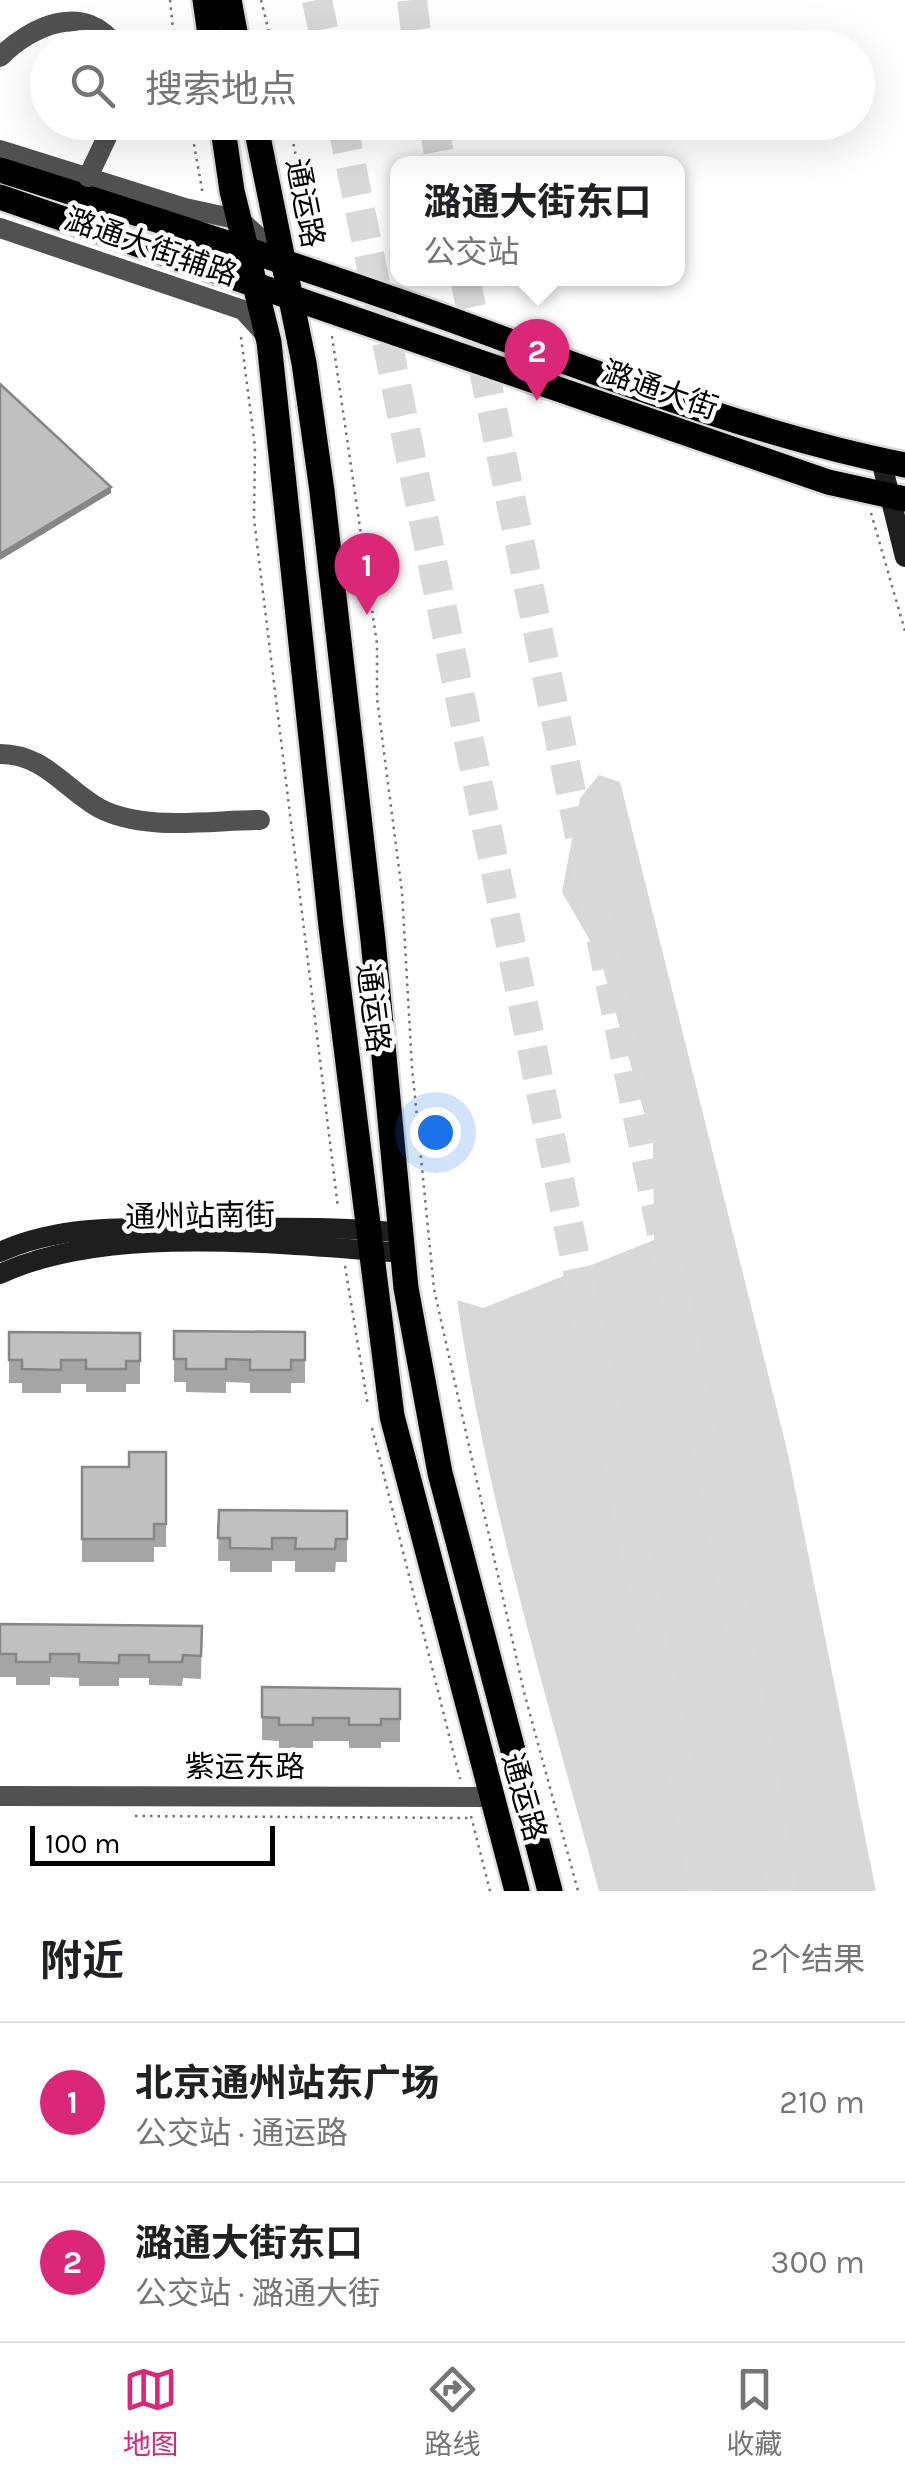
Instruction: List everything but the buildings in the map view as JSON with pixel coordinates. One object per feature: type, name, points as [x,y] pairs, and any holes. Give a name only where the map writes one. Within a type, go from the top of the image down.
[{"type":"main road","points":[[205,0],[209,30]]},
{"type":"main road","points":[[229,0],[235,30]]},
{"type":"main road","name":"通运路","points":[[225,140],[269,342],[368,1240],[392,1416],[489,1797],[517,1891]]},
{"type":"main road","name":"通运路","points":[[259,140],[284,260],[322,491],[406,1288],[440,1473],[550,1891]]},
{"type":"main road","name":"潞通大街","points":[[0,170],[284,260],[674,400],[831,450],[893,463]]},
{"type":"main road","name":"潞通大街","points":[[0,197],[828,482],[886,494]]},
{"type":"main road","points":[[893,463],[886,494],[905,557]]},
{"type":"main road","name":"通州站南街","points":[[0,1252],[21,1242],[88,1229],[404,1243]]},
{"type":"main road","name":"通州站南街","points":[[0,1274],[35,1258],[94,1248],[368,1240]]},
{"type":"street","points":[[35,30],[64,20],[98,30]]},
{"type":"street","points":[[0,57],[30,34]]},
{"type":"street","points":[[88,177],[105,140]]},
{"type":"street","name":"潞通大街辅路","points":[[0,150],[240,220],[284,260]]},
{"type":"street","name":"潞通大街辅路","points":[[0,228],[243,310],[257,321],[269,342]]},
{"type":"street","points":[[0,754],[22,754],[60,775],[100,808],[137,820],[260,820]]},
{"type":"street","name":"紫运东路","points":[[0,1796],[489,1797]]},
{"type":"path","points":[[170,0],[173,30]]},
{"type":"path","points":[[262,0],[269,30]]},
{"type":"path","name":"通运路","points":[[293,140],[320,273]]},
{"type":"path","name":"通运路","points":[[327,309],[377,644],[377,698],[402,892],[414,1086],[434,1289],[524,1692],[578,1891]]},
{"type":"path","points":[[886,494],[905,631]]},
{"type":"shaded area","points":[[599,775],[620,782],[788,1454],[876,1891],[599,1891],[519,1597],[484,1450],[457,1300],[483,1308],[654,1240],[653,1143],[600,958],[562,892],[580,798]]},
{"type":"tunnel","points":[[317,0],[323,30]]},
{"type":"tunnel","points":[[412,0],[416,30]]},
{"type":"tunnel","points":[[346,140],[705,1891]]},
{"type":"tunnel","points":[[436,140],[439,156]]},
{"type":"tunnel","points":[[467,286],[713,1481],[783,1891]]},
{"type":"place","name":"潞通大街东口","points":[[537,401]]},
{"type":"place","name":"北京通州站东广场","points":[[367,615]]}]
